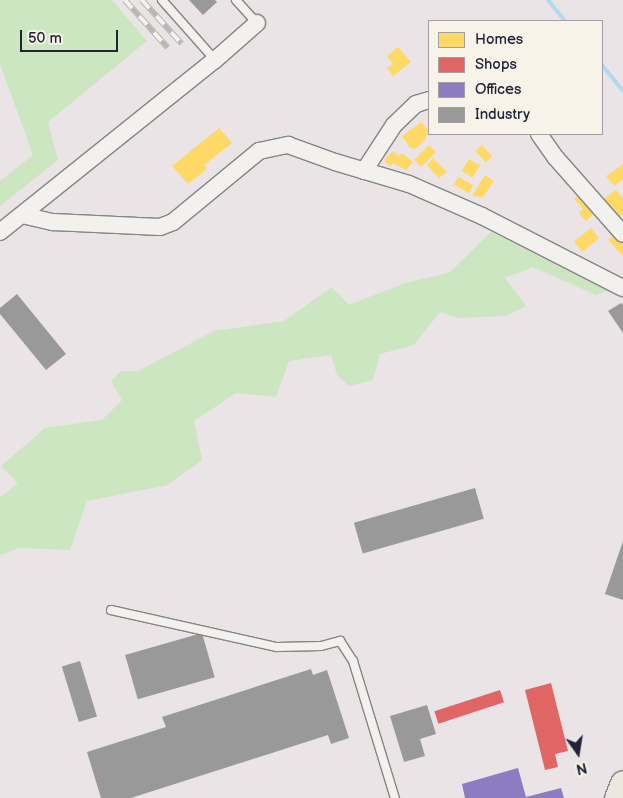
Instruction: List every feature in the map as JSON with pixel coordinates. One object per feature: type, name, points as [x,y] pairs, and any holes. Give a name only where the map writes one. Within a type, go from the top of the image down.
[{"type":"main road","points":[[617,798],[623,783]]},
{"type":"street","points":[[0,232],[215,60],[257,23]]},
{"type":"street","points":[[364,171],[394,125],[416,104],[428,100]]},
{"type":"street","points":[[540,135],[556,158],[623,234]]},
{"type":"street","points":[[22,215],[53,222],[160,227],[173,222],[259,151],[288,145],[409,184],[482,216],[623,288]]},
{"type":"lane","points":[[162,0],[215,60]]},
{"type":"lane","points":[[236,0],[257,23]]},
{"type":"lane","points":[[111,610],[277,647],[321,646],[340,641],[353,661],[395,798]]},
{"type":"shaded area","points":[[0,0],[623,0],[623,798],[0,798]]},
{"type":"green space","points":[[0,0],[112,0],[147,41],[48,122],[58,160],[0,206],[0,181],[33,155],[0,64]]},
{"type":"green space","points":[[491,232],[608,290],[596,295],[533,267],[505,278],[526,306],[506,316],[457,318],[440,312],[414,345],[380,354],[373,380],[349,386],[337,375],[331,355],[289,361],[276,397],[236,393],[194,421],[202,460],[168,485],[87,501],[70,550],[19,548],[0,555],[0,497],[18,483],[1,466],[45,428],[102,420],[122,400],[111,381],[121,371],[138,371],[214,331],[284,321],[332,287],[349,305],[405,283],[449,273]]},
{"type":"building: Homes","points":[[398,47],[411,62],[393,76],[387,68],[393,64],[387,56]]},
{"type":"building: Homes","points":[[421,122],[428,130],[425,140],[415,149],[410,148],[402,136]]},
{"type":"building: Homes","points":[[219,128],[232,143],[204,165],[207,169],[188,184],[172,166]]},
{"type":"building: Homes","points":[[429,145],[436,152],[421,167],[414,160]]},
{"type":"building: Homes","points":[[482,145],[492,156],[485,162],[475,151]]},
{"type":"building: Homes","points":[[393,151],[398,156],[402,153],[413,162],[406,170],[393,163],[390,166],[384,160]]},
{"type":"building: Homes","points":[[433,158],[447,172],[439,178],[427,165]]},
{"type":"building: Homes","points":[[469,159],[480,166],[473,178],[462,171]]},
{"type":"building: Homes","points":[[623,164],[623,179],[614,186],[606,176]]},
{"type":"building: Homes","points":[[485,175],[494,181],[483,197],[472,196]]},
{"type":"building: Homes","points":[[458,177],[473,185],[469,193],[454,185]]},
{"type":"building: Homes","points":[[616,190],[623,198],[623,214],[616,219],[601,201]]},
{"type":"building: Homes","points":[[581,193],[597,211],[586,221],[579,213],[583,209],[574,199]]},
{"type":"building: Homes","points":[[591,228],[599,238],[582,252],[574,242]]},
{"type":"building: Homes","points":[[616,234],[623,242],[623,256],[608,240]]},
{"type":"building: Shops","points":[[551,683],[568,751],[555,754],[558,767],[545,770],[525,690]]},
{"type":"building: Shops","points":[[500,690],[504,702],[438,724],[434,711]]},
{"type":"building: Offices","points":[[518,768],[526,797],[561,788],[564,798],[465,798],[462,784]]},
{"type":"building: Industry","points":[[189,0],[215,0],[217,2],[203,15]]},
{"type":"building: Industry","points":[[17,294],[66,354],[46,370],[0,314],[0,308]]},
{"type":"building: Industry","points":[[621,303],[623,305],[623,333],[608,311]]},
{"type":"building: Industry","points":[[475,488],[484,519],[363,553],[354,523]]},
{"type":"building: Industry","points":[[623,541],[623,600],[605,594]]},
{"type":"building: Industry","points":[[202,633],[215,677],[138,699],[125,655]]},
{"type":"building: Industry","points":[[80,661],[97,716],[79,722],[62,667]]},
{"type":"building: Industry","points":[[311,669],[313,675],[327,670],[349,738],[331,744],[328,735],[131,798],[101,798],[87,752],[166,727],[162,717]]},
{"type":"building: Industry","points":[[427,705],[436,734],[420,739],[425,756],[404,762],[390,716]]},
{"type":"waterway","points":[[548,0],[564,20]]},
{"type":"waterway","points":[[603,66],[623,91]]},
{"type":"railway","points":[[125,0],[168,48]]},
{"type":"railway","points":[[142,0],[182,44]]}]
